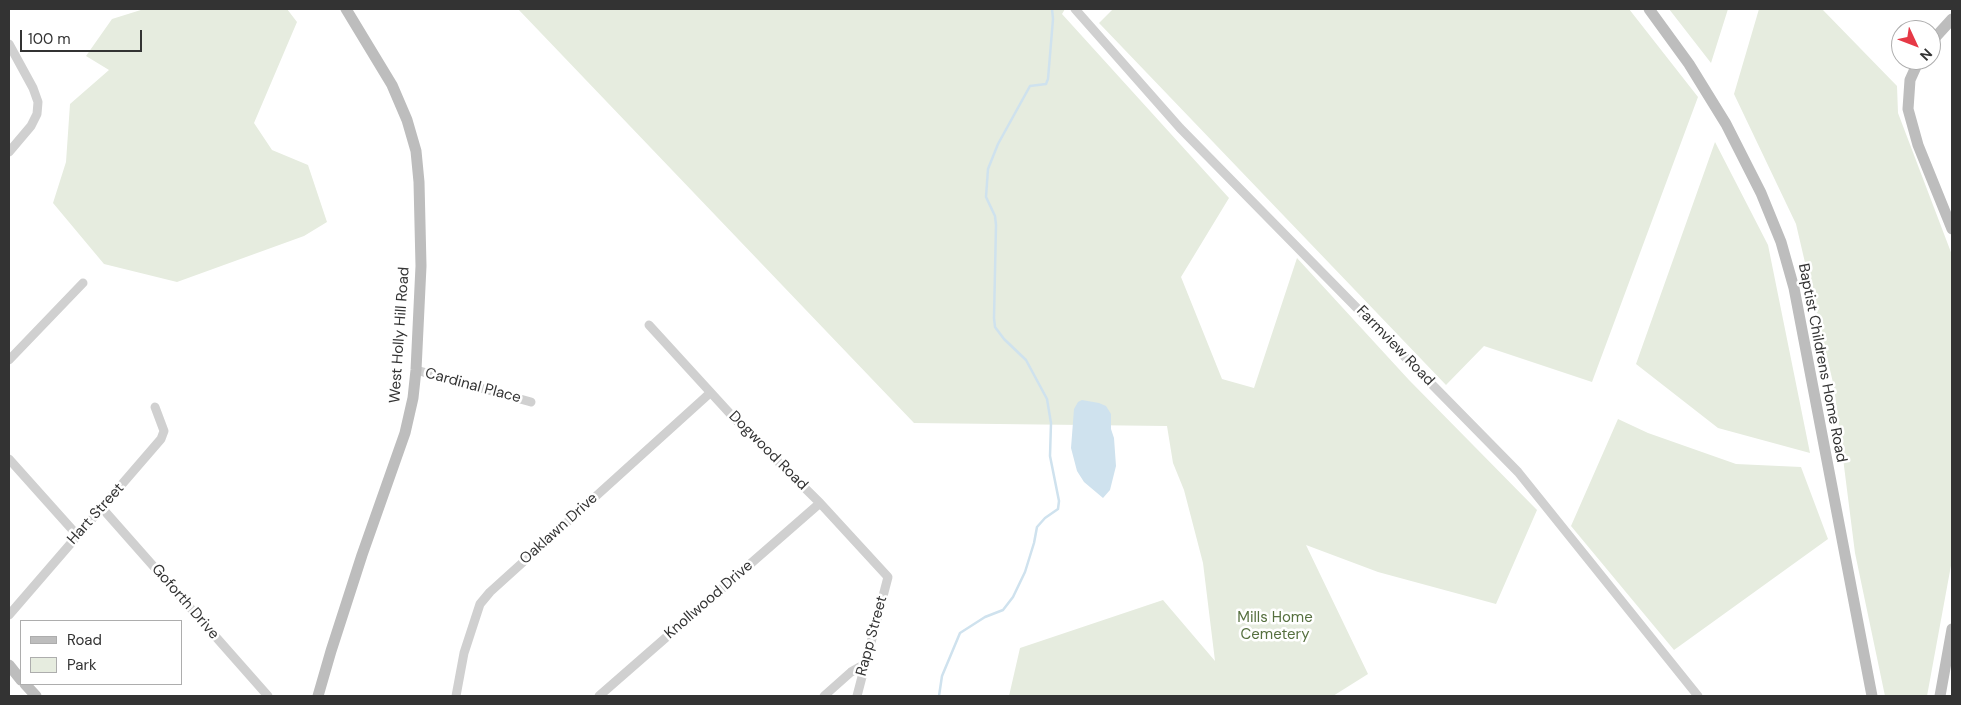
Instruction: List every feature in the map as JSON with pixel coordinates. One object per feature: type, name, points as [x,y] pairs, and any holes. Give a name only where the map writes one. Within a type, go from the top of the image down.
[{"type":"street","name":"West Holly Hill Road","points":[[318,696],[357,572],[406,433],[416,370],[421,266],[419,182],[416,151],[407,120],[392,85],[346,9]]},
{"type":"street","name":"Farmview Road","points":[[1076,9],[1180,128],[1518,472],[1698,696]]},
{"type":"street","name":"Baptist Childrens Home Road","points":[[1649,9],[1688,64],[1726,124],[1761,193],[1781,242],[1794,288],[1803,331],[1872,696]]},
{"type":"street","points":[[1941,31],[1952,19]]},
{"type":"street","points":[[9,44],[33,88],[38,102],[37,114],[31,126],[9,152]]},
{"type":"street","points":[[1914,70],[1910,80],[1908,109],[1918,146],[1952,229]]},
{"type":"street","points":[[9,360],[83,283]]},
{"type":"street","name":"Dogwood Road","points":[[649,326],[710,393],[820,503],[888,577]]},
{"type":"street","name":"Cardinal Place","points":[[416,370],[531,402]]},
{"type":"street","name":"Oaklawn Drive","points":[[456,696],[464,653],[480,604],[490,592],[710,393]]},
{"type":"street","name":"Hart Street","points":[[9,615],[76,535],[102,508],[161,439],[164,431],[155,407]]},
{"type":"street","points":[[9,459],[76,535]]},
{"type":"street","name":"Knollwood Drive","points":[[598,696],[820,503]]},
{"type":"street","name":"Goforth Drive","points":[[102,508],[268,696]]},
{"type":"street","name":"Rapp Street","points":[[857,696],[888,577]]},
{"type":"street","points":[[1940,696],[1952,629]]},
{"type":"street","points":[[824,696],[851,672],[865,664]]},
{"type":"street","points":[[9,665],[20,679]]},
{"type":"street","points":[[26,685],[36,696]]},
{"type":"green space","points":[[144,9],[287,9],[297,22],[254,123],[272,150],[308,165],[327,222],[304,236],[177,282],[104,264],[53,203],[66,162],[70,104],[109,70],[86,56],[112,19]]},
{"type":"green space","name":"Mills Home Cemetery","points":[[518,9],[1065,9],[1062,14],[1229,198],[1181,277],[1222,379],[1254,388],[1297,258],[1409,380],[1537,510],[1496,604],[1378,572],[1306,545],[1368,674],[1333,696],[1009,696],[1020,648],[1163,600],[1215,661],[1203,563],[1184,490],[1173,463],[1167,426],[914,423]]},
{"type":"green space","points":[[1113,9],[1629,9],[1698,97],[1592,382],[1484,346],[1446,385],[1099,23]]},
{"type":"green space","points":[[1669,9],[1728,9],[1711,63]]},
{"type":"green space","points":[[1759,9],[1822,9],[1897,86],[1898,113],[1952,255],[1952,560],[1927,696],[1885,696],[1855,553],[1834,387],[1796,224],[1734,94]]},
{"type":"green space","points":[[1715,142],[1768,245],[1810,453],[1718,428],[1636,364]]},
{"type":"green space","points":[[1618,419],[1648,433],[1736,464],[1801,467],[1828,539],[1674,650],[1571,526]]},
{"type":"water","points":[[1082,400],[1106,406],[1111,414],[1116,466],[1110,490],[1103,498],[1084,482],[1077,471],[1071,448],[1074,409],[1078,402]]},
{"type":"waterway","points":[[939,696],[942,676],[960,633],[985,617],[1003,610],[1013,597],[1025,572],[1037,527],[1045,518],[1058,509],[1059,501],[1050,456],[1051,423],[1047,399],[1026,360],[1004,339],[995,327],[996,225],[995,216],[986,197],[988,169],[998,144],[1030,86],[1046,84],[1048,79],[1053,19],[1052,9]]}]
